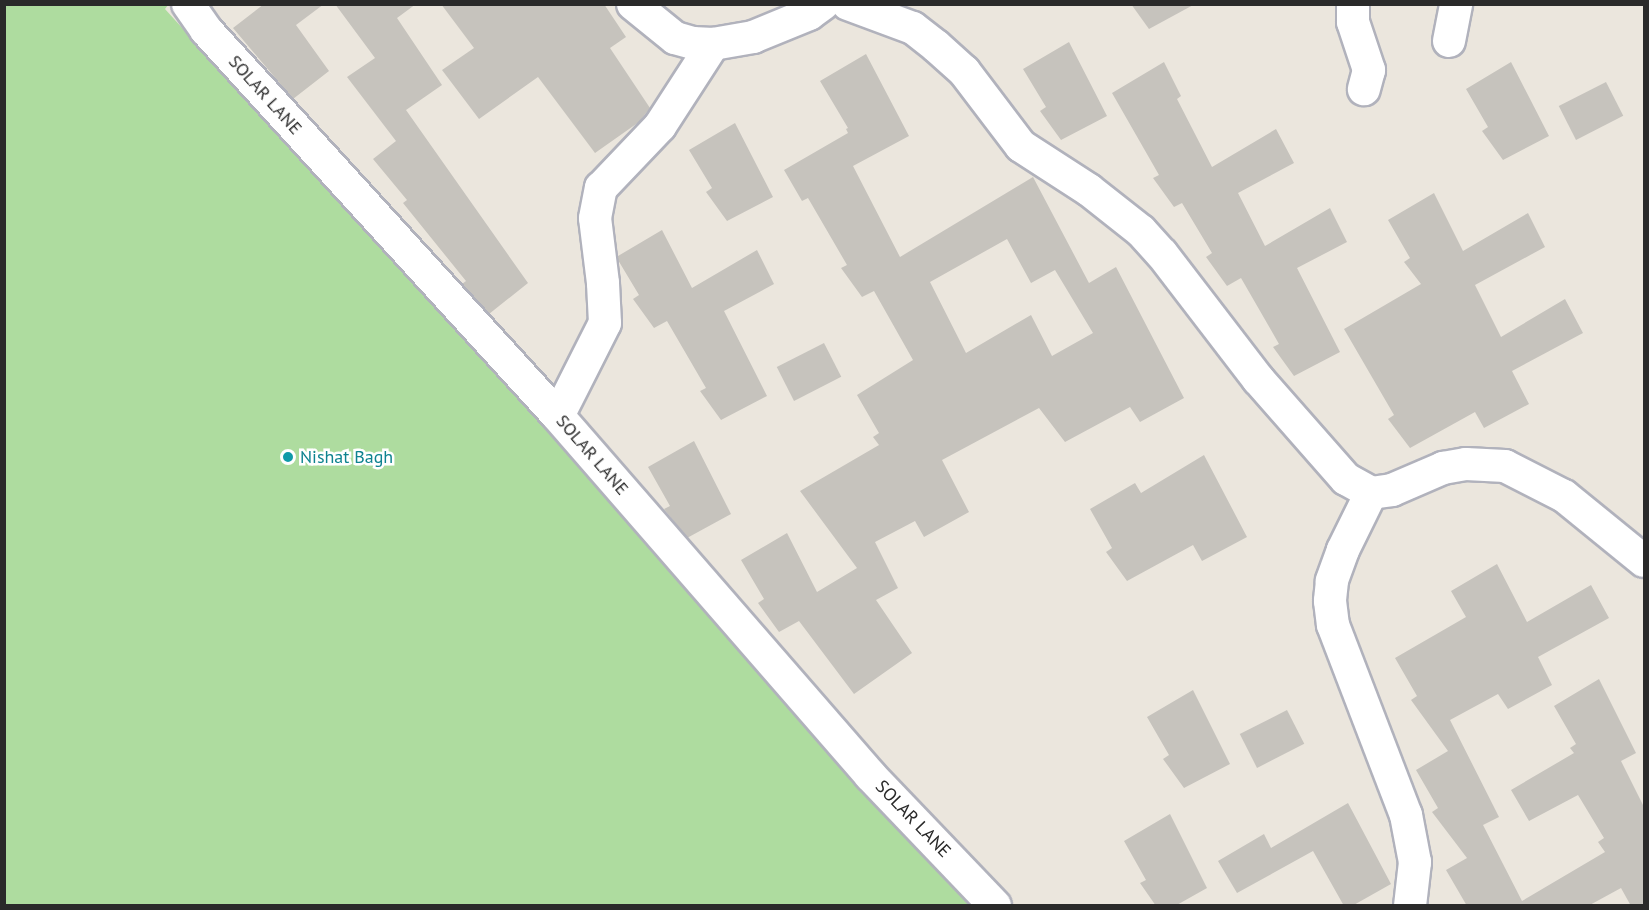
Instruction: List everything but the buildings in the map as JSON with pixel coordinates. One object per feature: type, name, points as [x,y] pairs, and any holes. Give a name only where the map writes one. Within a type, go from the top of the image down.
[{"type":"street","name":"SOLAR LANE","points":[[188,4],[207,30],[558,416],[870,775],[995,906]]},
{"type":"street","points":[[633,4],[675,38],[693,44],[713,44],[753,37],[809,14],[823,4]]},
{"type":"street","points":[[848,4],[912,28],[936,46],[964,71],[1021,146],[1089,190],[1141,231],[1162,254],[1258,379],[1346,479],[1371,493],[1392,490],[1443,468],[1458,465],[1505,466],[1564,496],[1644,561]]},
{"type":"street","points":[[1353,4],[1353,22],[1369,70],[1364,89]]},
{"type":"street","points":[[1449,41],[1456,4]]},
{"type":"street","points":[[558,416],[605,323],[603,283],[595,218],[601,188],[660,126],[713,44]]},
{"type":"street","points":[[1371,493],[1343,550],[1332,581],[1330,602],[1334,625],[1406,815],[1415,862],[1410,906]]},
{"type":"green space","name":"Nishat Bagh","points":[[5,4],[168,5],[165,9],[976,905],[5,906]]},
{"type":"place","name":"Nishat Bagh","points":[[288,457]]}]
